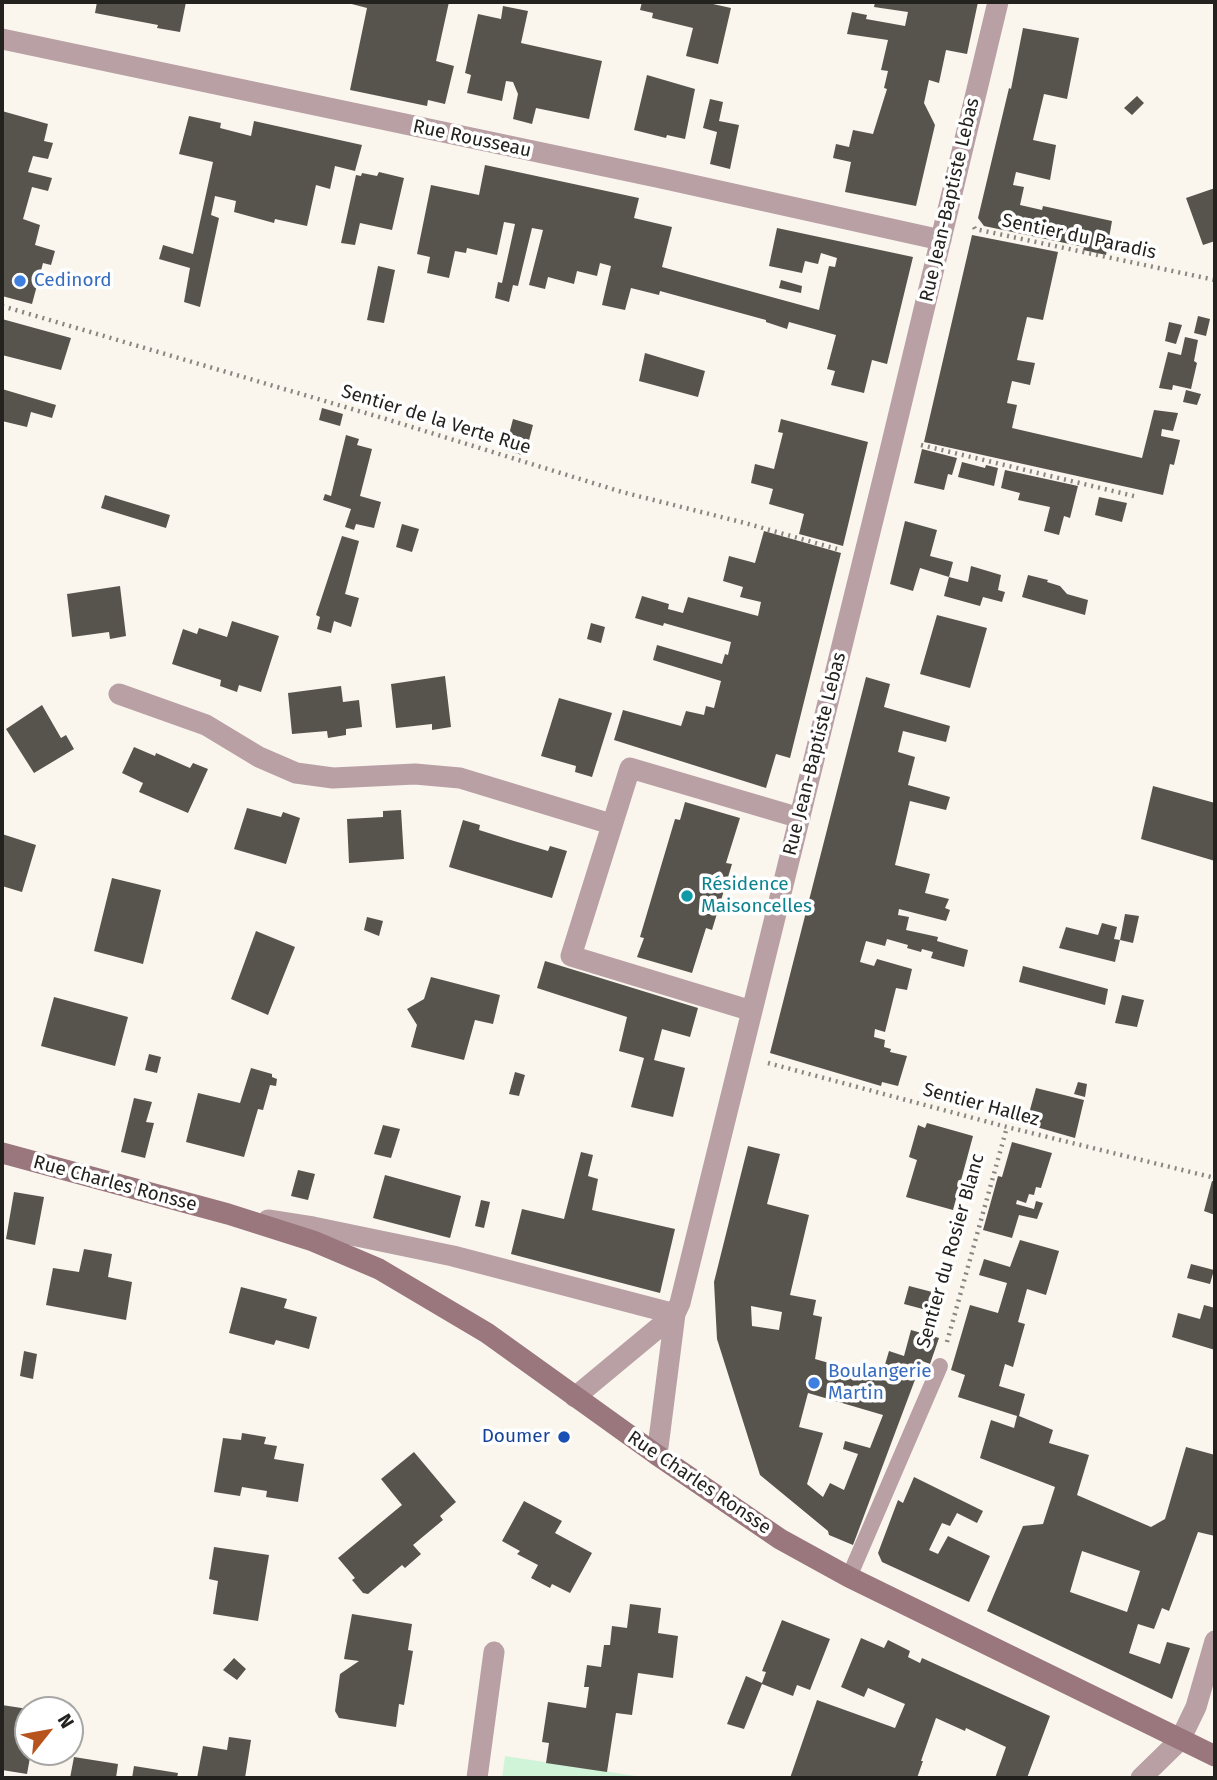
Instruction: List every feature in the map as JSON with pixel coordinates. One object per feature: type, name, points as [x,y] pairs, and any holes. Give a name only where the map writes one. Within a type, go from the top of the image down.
[{"type":"main road","name":"Rue Charles Ronsse","points":[[2,1153],[228,1214],[313,1241],[379,1269],[487,1333],[780,1539],[849,1577],[1215,1756]]},
{"type":"street","name":"Rue Jean-Baptiste Lebas","points":[[657,1455],[675,1314],[680,1303],[800,818],[998,2]]},
{"type":"street","name":"Rue Rousseau","points":[[2,39],[941,240]]},
{"type":"street","points":[[119,694],[206,725],[259,757],[296,773],[333,779],[401,774],[460,778],[611,824]]},
{"type":"street","points":[[752,1011],[571,956],[630,768],[800,818]]},
{"type":"street","name":"Rue Charles Ronsse","points":[[228,1214],[313,1227],[453,1256],[675,1314]]},
{"type":"street","points":[[575,1397],[675,1314]]},
{"type":"street","points":[[1141,1778],[1180,1740],[1196,1707],[1215,1641]]},
{"type":"street","points":[[477,1778],[494,1652]]},
{"type":"lane","name":"Sentier du Rosier Blanc","points":[[849,1577],[940,1366]]},
{"type":"path","name":"Sentier du Paradis","points":[[948,208],[969,213],[975,229],[1215,280]]},
{"type":"path","name":"Sentier de la Verte Rue","points":[[2,306],[386,419],[622,492],[863,557]]},
{"type":"path","points":[[893,439],[1138,497]]},
{"type":"path","name":"Sentier Hallez","points":[[741,1055],[1007,1127],[1215,1178]]},
{"type":"path","name":"Sentier du Rosier Blanc","points":[[940,1366],[1007,1127]]},
{"type":"green space","points":[[505,1756],[649,1778],[502,1778]]},
{"type":"building","points":[[97,2],[186,2],[180,32],[95,13]]},
{"type":"building","points":[[344,2],[449,2],[436,61],[454,66],[445,104],[428,100],[427,106],[350,90],[367,8]]},
{"type":"building","points":[[642,2],[704,2],[731,8],[718,64],[686,56],[693,28],[652,18],[653,13],[640,10]]},
{"type":"building","points":[[875,2],[978,2],[967,54],[946,50],[939,83],[929,80],[924,103],[935,125],[916,206],[845,192],[851,162],[833,158],[836,144],[849,147],[853,130],[873,134],[887,89],[884,88],[888,71],[881,70],[888,40],[847,34],[852,12],[867,15],[866,19],[905,26],[908,12],[874,7]]},
{"type":"building","points":[[503,6],[528,11],[521,43],[602,61],[589,119],[536,108],[532,124],[513,119],[518,94],[513,82],[506,81],[502,101],[467,93],[471,75],[465,73],[478,14],[501,19]]},
{"type":"building","points":[[1023,28],[1079,38],[1067,99],[1044,94],[1033,140],[1056,145],[1050,180],[1016,172],[1013,185],[1024,187],[1020,205],[1042,210],[1043,206],[1112,221],[1106,255],[1083,250],[1084,247],[984,226],[978,218],[1009,88],[1011,89]]},
{"type":"building","points":[[647,75],[695,89],[685,139],[667,135],[666,138],[634,130]]},
{"type":"building","points":[[1137,96],[1144,103],[1132,115],[1124,108]]},
{"type":"building","points":[[710,99],[723,102],[719,121],[739,125],[730,169],[710,164],[717,132],[703,128]]},
{"type":"building","points":[[2,111],[48,124],[44,141],[53,143],[48,159],[33,156],[28,172],[52,178],[48,191],[32,187],[23,219],[40,225],[35,245],[55,251],[51,265],[43,263],[32,304],[2,296]]},
{"type":"building","points":[[189,116],[221,123],[220,128],[251,136],[254,121],[362,145],[355,171],[335,166],[330,189],[316,185],[307,226],[275,219],[274,223],[234,212],[236,201],[215,196],[211,215],[219,218],[200,307],[184,302],[190,268],[159,259],[163,245],[193,254],[213,162],[179,154]]},
{"type":"building","points":[[485,165],[639,198],[634,218],[672,227],[662,267],[819,310],[829,266],[835,267],[837,258],[821,253],[818,264],[805,261],[802,273],[769,266],[777,228],[913,257],[887,364],[872,360],[864,393],[831,385],[835,371],[827,369],[836,335],[789,322],[787,329],[766,320],[660,291],[659,295],[631,288],[625,310],[602,305],[611,266],[600,263],[597,276],[577,271],[574,284],[548,277],[545,289],[529,285],[543,230],[532,228],[518,286],[513,285],[509,302],[495,298],[498,282],[502,283],[515,224],[504,222],[497,255],[467,248],[466,253],[455,251],[449,278],[427,273],[430,257],[417,254],[431,185],[479,195]]},
{"type":"building","points":[[379,172],[404,178],[392,230],[360,223],[355,245],[341,243],[356,175],[361,176],[362,173],[377,176]]},
{"type":"building","points":[[1215,188],[1215,241],[1203,245],[1186,198]]},
{"type":"building","points":[[972,235],[1058,252],[1043,320],[1027,317],[1017,360],[1035,363],[1030,385],[1012,381],[1007,403],[1017,405],[1012,428],[1142,458],[1154,410],[1178,413],[1173,431],[1162,429],[1161,436],[1180,440],[1174,465],[1170,464],[1163,495],[924,442]]},
{"type":"building","points":[[378,266],[395,270],[384,323],[367,320]]},
{"type":"building","points":[[781,280],[802,286],[801,293],[779,288]]},
{"type":"building","points":[[1198,316],[1210,319],[1206,336],[1194,333]]},
{"type":"building","points":[[2,319],[71,338],[61,370],[2,355]]},
{"type":"building","points":[[1169,322],[1182,325],[1176,344],[1165,341]]},
{"type":"building","points":[[1185,337],[1198,340],[1194,361],[1197,363],[1191,389],[1173,385],[1172,390],[1159,388],[1168,352],[1181,355]]},
{"type":"building","points":[[645,353],[705,371],[698,397],[639,381]]},
{"type":"building","points":[[2,389],[56,405],[52,418],[31,412],[27,427],[2,421]]},
{"type":"building","points":[[1186,390],[1201,394],[1197,405],[1183,402]]},
{"type":"building","points":[[322,408],[343,414],[340,426],[319,420]]},
{"type":"building","points":[[513,419],[533,425],[525,456],[505,450]]},
{"type":"building","points":[[781,419],[868,442],[843,546],[799,534],[804,514],[769,504],[773,489],[751,483],[755,464],[774,469],[783,433],[778,432]]},
{"type":"building","points":[[346,435],[359,439],[357,445],[372,449],[360,496],[381,502],[374,528],[356,524],[354,530],[345,527],[351,509],[323,500],[325,494],[331,496]]},
{"type":"building","points":[[922,449],[957,458],[952,475],[948,474],[944,490],[914,483]]},
{"type":"building","points":[[962,462],[985,468],[986,465],[998,468],[994,486],[958,477]]},
{"type":"building","points":[[1005,470],[1078,486],[1070,518],[1064,516],[1059,535],[1044,531],[1050,507],[1018,500],[1020,493],[1001,488]]},
{"type":"building","points":[[105,495],[170,515],[166,528],[101,508]]},
{"type":"building","points":[[1099,497],[1127,503],[1122,522],[1095,515]]},
{"type":"building","points":[[905,521],[937,530],[930,556],[953,562],[949,577],[920,568],[913,591],[890,584]]},
{"type":"building","points":[[402,524],[419,529],[412,552],[396,547]]},
{"type":"building","points":[[764,531],[841,553],[790,758],[776,754],[766,788],[614,740],[623,710],[681,726],[686,711],[704,715],[706,706],[714,708],[721,681],[653,660],[657,645],[722,664],[725,654],[728,655],[731,642],[664,623],[663,626],[635,618],[642,596],[669,604],[668,609],[683,613],[688,597],[758,616],[761,602],[740,597],[743,587],[723,581],[729,556],[755,563]]},
{"type":"building","points":[[342,536],[359,541],[345,594],[359,598],[351,627],[334,621],[331,633],[317,629],[320,617],[316,615]]},
{"type":"building","points":[[971,566],[1001,575],[998,590],[1005,592],[1002,602],[983,597],[980,606],[944,596],[949,577],[968,582]]},
{"type":"building","points":[[1028,575],[1048,580],[1047,582],[1060,586],[1067,594],[1088,600],[1085,615],[1022,597]]},
{"type":"building","points":[[120,586],[126,636],[110,639],[109,632],[72,637],[67,594]]},
{"type":"building","points":[[937,615],[987,628],[970,688],[920,674]]},
{"type":"building","points":[[232,621],[279,636],[261,692],[239,685],[237,692],[220,686],[221,680],[172,664],[183,629],[197,634],[199,628],[227,637]]},
{"type":"building","points":[[591,623],[605,627],[601,643],[587,639]]},
{"type":"building","points":[[445,676],[451,727],[432,730],[432,724],[396,728],[391,684]]},
{"type":"building","points":[[866,677],[890,684],[884,707],[950,726],[946,742],[903,731],[898,752],[915,757],[908,785],[950,797],[946,810],[910,801],[895,865],[930,874],[925,893],[949,899],[945,908],[950,910],[946,921],[899,909],[898,915],[909,917],[906,930],[938,937],[937,941],[968,950],[964,967],[931,958],[933,952],[922,949],[921,952],[887,939],[885,946],[866,941],[860,962],[874,966],[877,959],[912,969],[907,990],[896,988],[885,1032],[875,1029],[874,1037],[885,1040],[884,1047],[891,1049],[890,1052],[907,1056],[898,1086],[882,1082],[881,1086],[770,1053]]},
{"type":"building","points":[[341,686],[343,702],[359,700],[362,727],[346,729],[346,735],[328,738],[327,731],[292,734],[288,693]]},
{"type":"building","points":[[559,698],[612,713],[592,777],[575,772],[576,766],[541,756]]},
{"type":"building","points":[[42,705],[61,738],[66,735],[74,749],[34,773],[6,729]]},
{"type":"building","points":[[134,747],[155,756],[156,753],[190,768],[193,763],[208,769],[188,813],[139,792],[143,783],[122,773]]},
{"type":"building","points":[[1153,786],[1215,803],[1215,861],[1141,839]]},
{"type":"building","name":"Résidence Maisoncelles","points":[[685,802],[740,818],[726,863],[732,864],[712,930],[706,928],[692,973],[637,957],[644,938],[640,937],[675,819],[680,820]]},
{"type":"building","points":[[247,808],[281,817],[283,812],[300,818],[286,864],[234,849]]},
{"type":"building","points":[[401,810],[404,859],[349,863],[347,819],[383,817],[383,811]]},
{"type":"building","points":[[463,820],[480,825],[479,830],[514,841],[548,851],[550,846],[567,851],[552,898],[449,867]]},
{"type":"building","points":[[2,834],[36,845],[22,892],[2,886]]},
{"type":"building","points":[[112,878],[161,890],[143,964],[94,951]]},
{"type":"building","points":[[1125,914],[1139,916],[1133,943],[1120,940]]},
{"type":"building","points":[[367,917],[383,921],[379,936],[364,930]]},
{"type":"building","points":[[1102,923],[1117,927],[1114,939],[1120,940],[1115,962],[1059,948],[1066,927],[1098,935]]},
{"type":"building","points":[[256,931],[295,947],[268,1015],[231,999]]},
{"type":"building","points":[[545,961],[698,1008],[690,1037],[662,1029],[654,1060],[685,1068],[673,1117],[631,1107],[644,1058],[619,1051],[627,1017],[537,988]]},
{"type":"building","points":[[1023,966],[1108,989],[1105,1005],[1019,982]]},
{"type":"building","points":[[431,977],[500,995],[493,1024],[475,1020],[464,1060],[411,1047],[417,1025],[407,1009],[424,999]]},
{"type":"building","points":[[1122,995],[1144,1000],[1137,1027],[1115,1023]]},
{"type":"building","points":[[54,997],[128,1017],[115,1066],[41,1046]]},
{"type":"building","points":[[149,1054],[161,1057],[157,1073],[145,1070]]},
{"type":"building","points":[[251,1068],[272,1074],[272,1077],[277,1079],[276,1086],[270,1085],[263,1110],[258,1109],[244,1157],[186,1142],[198,1093],[240,1103]]},
{"type":"building","points":[[515,1072],[525,1075],[519,1096],[509,1094]]},
{"type":"building","points":[[1078,1082],[1087,1084],[1085,1097],[1074,1094]]},
{"type":"building","points":[[1036,1088],[1084,1100],[1075,1138],[1026,1124]]},
{"type":"building","points":[[134,1098],[152,1102],[146,1122],[154,1123],[145,1158],[121,1152]]},
{"type":"building","points":[[927,1123],[973,1136],[953,1210],[906,1197],[917,1160],[909,1157],[918,1125],[925,1128]]},
{"type":"building","points":[[383,1125],[400,1129],[391,1158],[374,1154]]},
{"type":"building","points":[[1012,1142],[1052,1153],[1041,1188],[1036,1187],[1034,1195],[1029,1194],[1026,1203],[1017,1200],[1016,1204],[1034,1209],[1036,1201],[1043,1203],[1037,1219],[1019,1215],[1012,1238],[983,1230],[998,1176],[1002,1177]]},
{"type":"building","points":[[748,1146],[780,1154],[767,1204],[809,1215],[790,1295],[816,1300],[813,1315],[822,1317],[815,1359],[881,1378],[889,1351],[904,1356],[911,1330],[939,1338],[930,1364],[922,1361],[853,1545],[829,1535],[828,1531],[760,1475],[717,1339],[714,1282]],"holes":[[[751,1306],[782,1312],[779,1330],[752,1326]],[[808,1393],[883,1415],[870,1448],[845,1441],[843,1449],[858,1454],[844,1490],[830,1483],[823,1497],[807,1484],[823,1433],[799,1427]]]},
{"type":"building","points":[[581,1152],[593,1155],[588,1176],[598,1179],[592,1210],[675,1229],[660,1293],[511,1254],[522,1209],[564,1219]]},
{"type":"building","points":[[298,1170],[315,1174],[308,1200],[291,1196]]},
{"type":"building","points":[[385,1175],[461,1196],[450,1238],[373,1218]]},
{"type":"building","points":[[1212,1181],[1215,1182],[1215,1215],[1204,1211]]},
{"type":"building","points":[[14,1192],[44,1197],[35,1245],[6,1239]]},
{"type":"building","points":[[481,1200],[490,1202],[484,1228],[475,1226]]},
{"type":"building","points":[[1020,1240],[1059,1251],[1046,1295],[1027,1289],[1018,1322],[1025,1324],[1013,1367],[1005,1364],[999,1386],[1025,1394],[1019,1416],[1053,1430],[1049,1443],[1089,1455],[1077,1495],[1151,1527],[1165,1519],[1186,1447],[1215,1455],[1215,1536],[1198,1532],[1169,1611],[1162,1608],[1154,1629],[1138,1624],[1129,1653],[1160,1664],[1167,1642],[1190,1648],[1172,1699],[987,1611],[1023,1526],[1043,1524],[1055,1487],[980,1458],[991,1420],[1014,1428],[1017,1416],[958,1397],[965,1375],[951,1370],[970,1305],[998,1313],[1007,1283],[979,1275],[984,1259],[1010,1267]],"holes":[[[1082,1551],[1140,1571],[1127,1612],[1070,1592]]]},
{"type":"building","points":[[84,1249],[112,1254],[108,1277],[132,1282],[126,1320],[46,1305],[53,1268],[79,1272]]},
{"type":"building","points":[[1191,1264],[1214,1270],[1210,1284],[1187,1278]]},
{"type":"building","points":[[909,1286],[940,1294],[934,1312],[904,1304]]},
{"type":"building","points":[[241,1287],[287,1299],[284,1308],[317,1317],[309,1349],[276,1340],[274,1345],[229,1333]]},
{"type":"building","points":[[1204,1305],[1215,1308],[1215,1350],[1172,1337],[1178,1313],[1200,1319]]},
{"type":"building","points":[[24,1351],[37,1354],[33,1379],[20,1376]]},
{"type":"building","points":[[242,1433],[266,1437],[264,1444],[277,1446],[274,1459],[304,1464],[298,1502],[266,1497],[267,1491],[242,1487],[240,1496],[214,1492],[223,1438],[241,1440]]},
{"type":"building","points":[[414,1452],[456,1502],[440,1516],[443,1520],[413,1545],[421,1554],[405,1568],[402,1565],[368,1594],[363,1593],[352,1580],[355,1578],[338,1558],[402,1505],[381,1479]]},
{"type":"building","points":[[914,1477],[983,1511],[977,1523],[957,1513],[950,1526],[942,1523],[929,1550],[938,1554],[948,1536],[990,1556],[969,1602],[882,1562],[878,1553],[898,1500],[903,1503]]},
{"type":"building","points":[[524,1501],[562,1521],[555,1533],[592,1553],[570,1593],[552,1584],[550,1588],[531,1578],[538,1565],[517,1554],[520,1551],[502,1541]]},
{"type":"building","points":[[214,1547],[269,1555],[258,1621],[213,1614],[218,1581],[209,1579]]},
{"type":"building","points":[[630,1604],[661,1608],[658,1633],[678,1636],[673,1678],[638,1673],[632,1715],[616,1713],[607,1772],[546,1763],[549,1743],[542,1742],[548,1702],[586,1708],[589,1687],[584,1687],[587,1665],[601,1667],[604,1645],[610,1645],[612,1626],[627,1628]]},
{"type":"building","points":[[352,1614],[412,1624],[408,1650],[413,1651],[404,1705],[399,1704],[396,1727],[339,1718],[335,1711],[340,1674],[359,1661],[344,1659]]},
{"type":"building","points":[[782,1620],[830,1639],[810,1690],[797,1685],[793,1696],[762,1684],[744,1729],[727,1724],[746,1676],[762,1683],[766,1672],[762,1671]]},
{"type":"building","points":[[861,1638],[884,1648],[888,1640],[910,1651],[908,1657],[920,1663],[922,1658],[1050,1716],[1027,1778],[995,1778],[1006,1747],[966,1728],[965,1731],[936,1718],[917,1778],[790,1778],[817,1700],[895,1728],[905,1704],[868,1688],[864,1697],[841,1687]]},
{"type":"building","points":[[234,1658],[246,1669],[237,1680],[223,1670]]},
{"type":"building","points":[[2,1705],[14,1707],[14,1766],[28,1766],[27,1774],[2,1770]]},
{"type":"building","points":[[229,1737],[251,1740],[245,1778],[197,1778],[203,1746],[227,1750]]},
{"type":"building","points":[[84,1759],[118,1764],[116,1778],[70,1778],[72,1766],[84,1766]]},
{"type":"building","points":[[134,1766],[178,1773],[177,1778],[132,1778]]},
{"type":"place","name":"Cedinord","points":[[20,281]]},
{"type":"place","name":"Résidence Maisoncelles","points":[[687,896]]},
{"type":"place","name":"Boulangerie Martin","points":[[814,1383]]},
{"type":"place","name":"Doumer","points":[[564,1437]]}]
